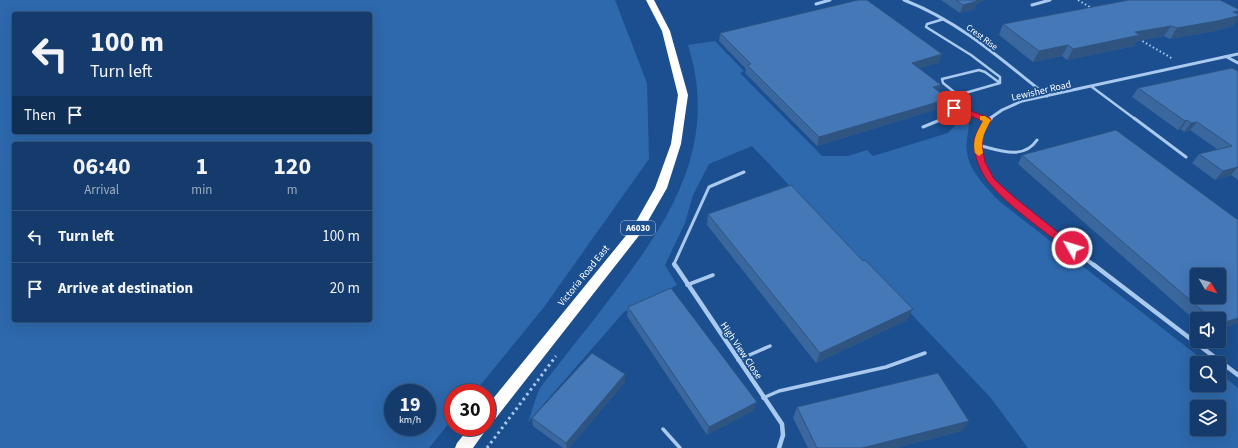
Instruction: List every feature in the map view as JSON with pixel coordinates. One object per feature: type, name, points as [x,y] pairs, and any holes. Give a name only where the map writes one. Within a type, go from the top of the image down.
[{"type":"highway","name":"Victoria Road East","points":[[496,407],[637,230],[660,188],[676,144],[683,95],[666,30],[650,0]]},
{"type":"highway","points":[[463,448],[473,436]]},
{"type":"street","points":[[816,4],[830,0]]},
{"type":"street","name":"Crest Rise","points":[[904,0],[928,9],[968,34],[1047,96]]},
{"type":"street","points":[[1032,5],[1050,0]]},
{"type":"street","name":"Lewisher Road","points":[[978,145],[979,135],[988,120],[993,114],[1007,106],[1238,54]]},
{"type":"street","points":[[1227,57],[1238,63]]},
{"type":"street","points":[[978,145],[981,162],[991,180],[1010,199],[1108,278],[1238,375]]},
{"type":"street","name":"High View Close","points":[[674,264],[763,398],[782,424],[783,435],[779,448]]},
{"type":"lane","points":[[944,19],[926,24],[926,27],[971,55],[1000,77],[1000,83]]},
{"type":"lane","points":[[958,95],[943,83],[942,79],[979,70],[985,72],[1000,83]]},
{"type":"lane","points":[[958,95],[1000,83]]},
{"type":"lane","points":[[1092,87],[1186,157]]},
{"type":"lane","points":[[923,128],[940,122],[949,115],[954,108],[958,95]]},
{"type":"lane","points":[[954,108],[988,120]]},
{"type":"lane","points":[[978,145],[1016,152],[1026,152],[1034,148],[1037,140]]},
{"type":"lane","points":[[674,264],[709,187],[744,172]]},
{"type":"lane","points":[[687,285],[713,275]]},
{"type":"lane","points":[[738,360],[770,346]]},
{"type":"lane","points":[[763,398],[780,391],[886,367],[925,353]]},
{"type":"lane","points":[[663,429],[680,448]]},
{"type":"path","points":[[1078,0],[1097,12]]},
{"type":"path","points":[[1137,37],[1183,66]]},
{"type":"shaded area","points":[[0,0],[615,0],[647,83],[649,159],[544,307],[481,384],[444,384],[444,429],[429,448],[0,448]]},
{"type":"shaded area","points":[[715,41],[744,71],[740,73],[822,156],[848,156],[867,150],[873,156],[948,133],[963,117],[969,124],[967,140],[968,159],[979,179],[989,191],[999,201],[1198,356],[1190,356],[1190,392],[1226,392],[1226,379],[1238,388],[1238,448],[1028,448],[990,397],[752,146],[709,164],[693,195],[685,223],[665,265],[677,285],[624,312],[528,422],[540,388],[637,262],[658,230],[676,196],[690,162],[697,125],[697,86],[688,45]]},
{"type":"building","points":[[858,0],[867,0],[942,54],[912,63],[941,85],[933,87],[948,99],[819,137],[747,65],[751,64],[720,33]]},
{"type":"building","points":[[956,0],[976,0],[977,1],[963,5]]},
{"type":"building","points":[[1129,0],[1220,0],[1238,9],[1238,11],[1233,12],[1238,14],[1238,16],[1177,28],[1171,26],[1135,32],[1140,35],[1073,49],[1068,45],[1039,51],[1003,24]]},
{"type":"building","points":[[1232,68],[1238,71],[1238,167],[1223,171],[1199,154],[1232,146],[1197,122],[1191,123],[1187,120],[1185,121],[1138,88]]},
{"type":"building","points":[[1116,130],[1238,220],[1238,318],[1226,322],[1226,312],[1204,312],[1195,304],[1226,304],[1226,268],[1190,268],[1190,300],[1022,155]]},
{"type":"building","points":[[791,185],[863,261],[865,260],[913,309],[820,353],[708,214]]},
{"type":"building","points":[[671,288],[757,402],[709,427],[628,307]]},
{"type":"building","points":[[592,353],[625,374],[566,443],[532,418]]},
{"type":"building","points":[[938,373],[969,421],[862,448],[817,448],[797,407]]},
{"type":"slow traffic","points":[[979,153],[979,135],[983,126],[988,120],[983,118]]},
{"type":"route","points":[[954,108],[988,120],[983,126],[979,135],[978,145],[981,162],[991,180],[1010,199],[1072,248]]}]
